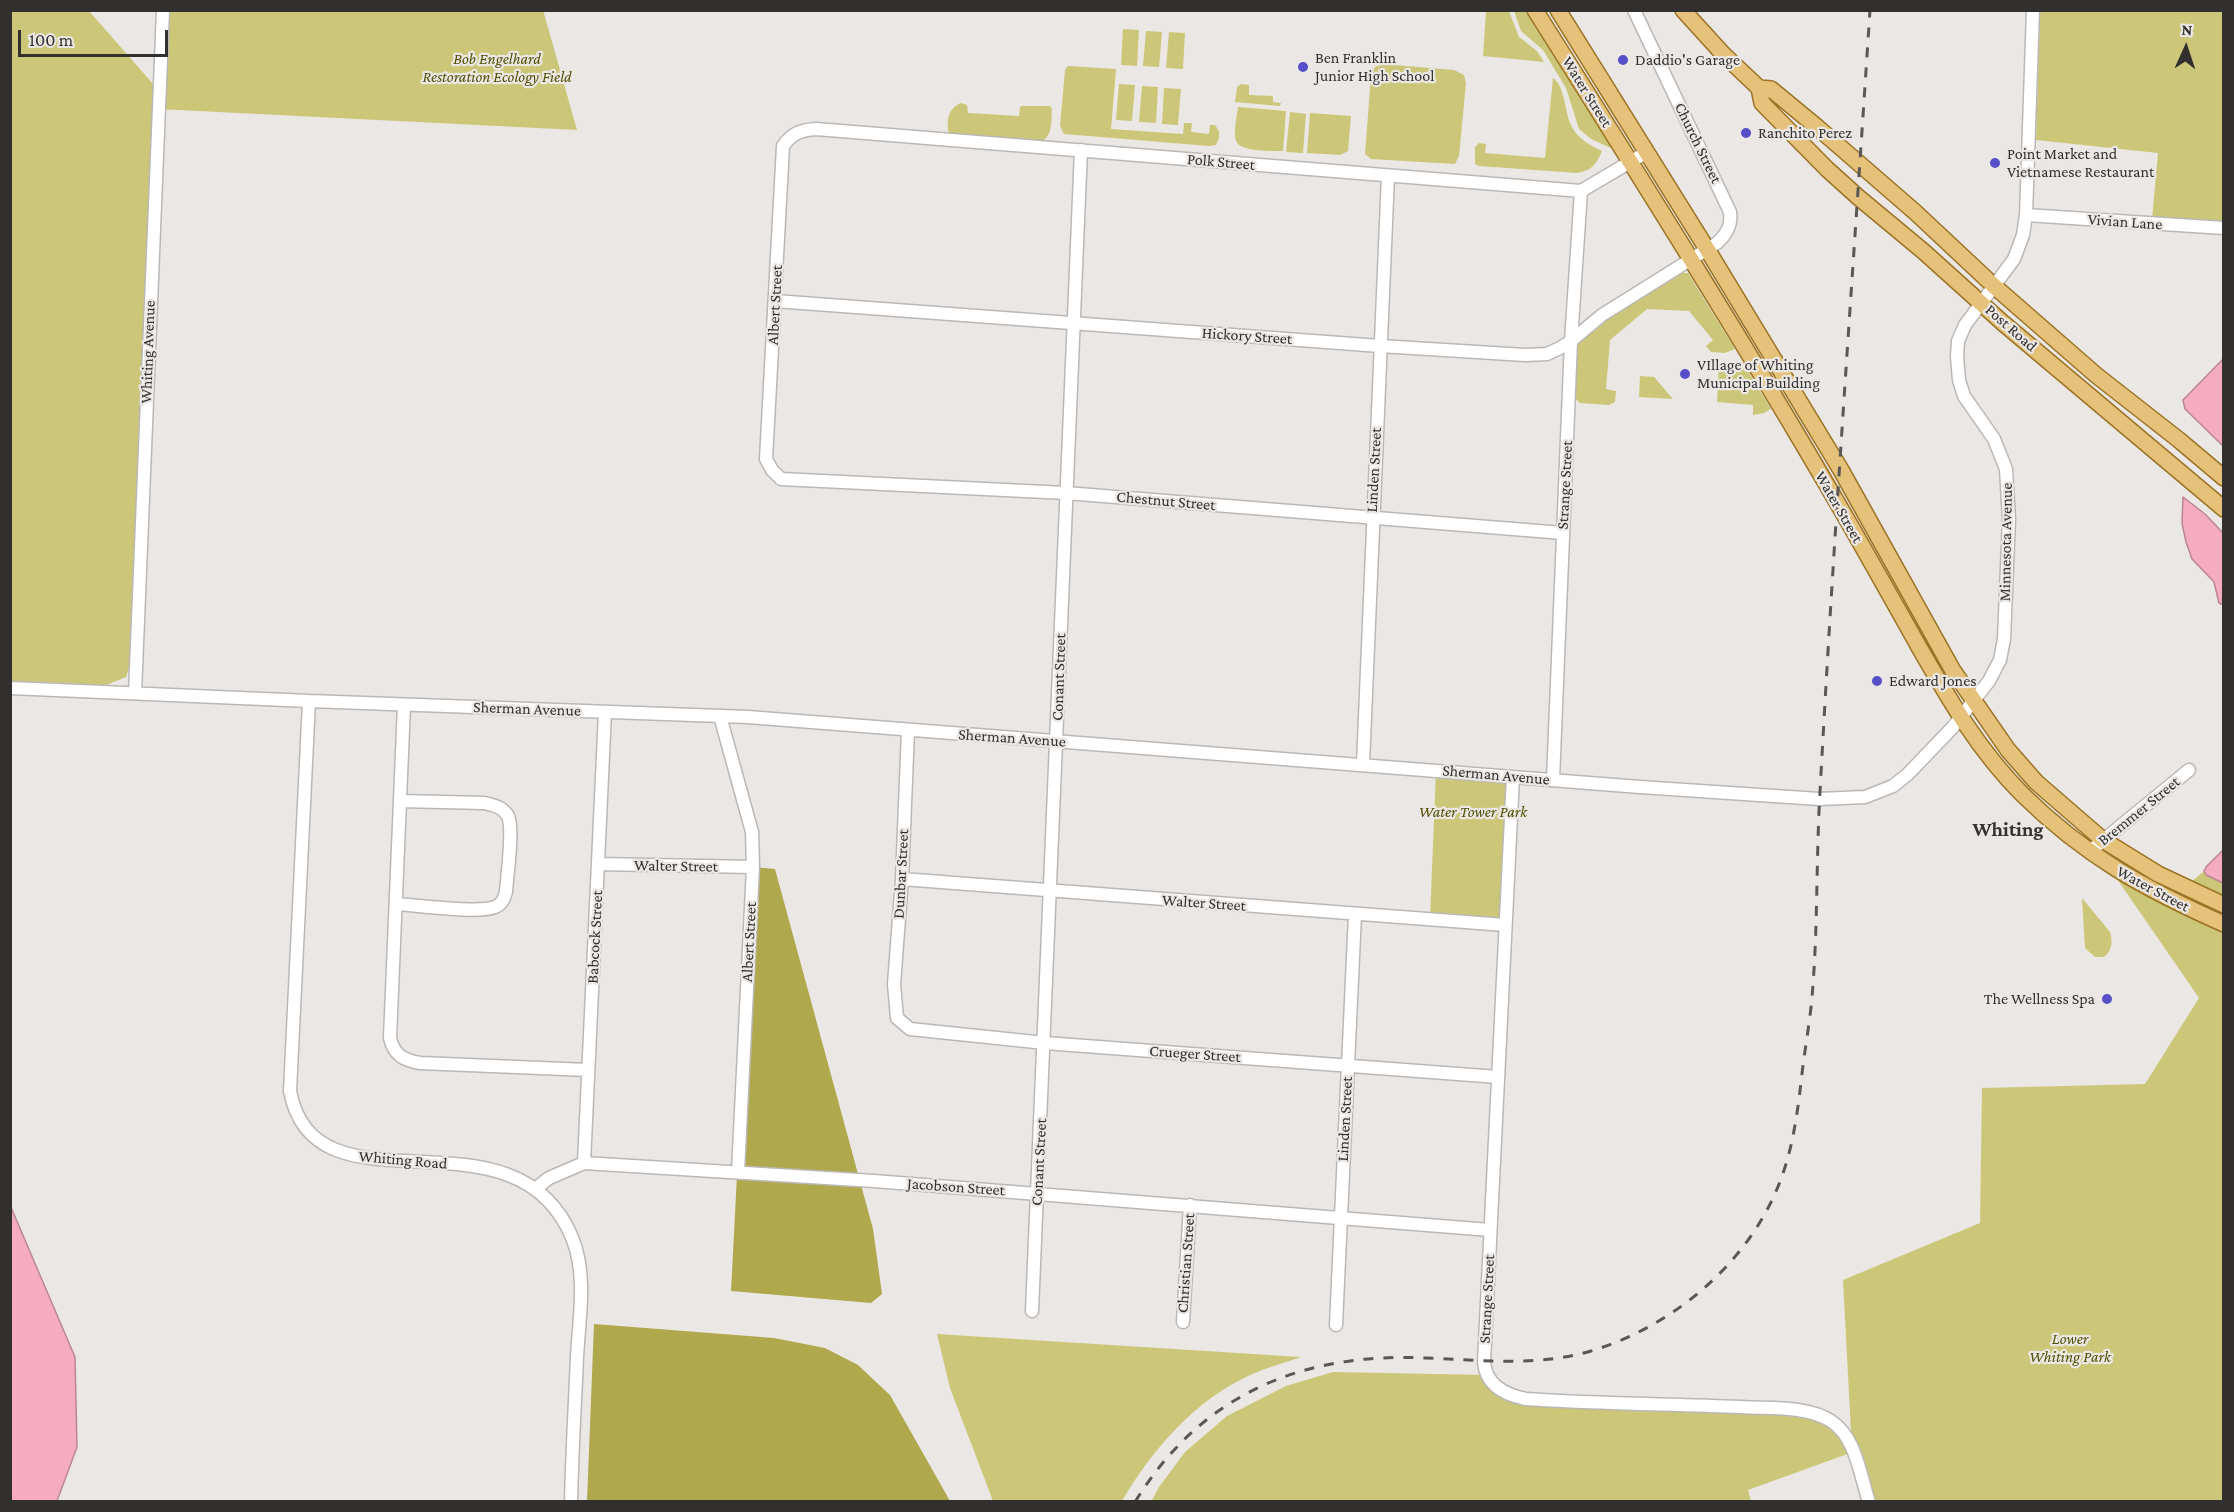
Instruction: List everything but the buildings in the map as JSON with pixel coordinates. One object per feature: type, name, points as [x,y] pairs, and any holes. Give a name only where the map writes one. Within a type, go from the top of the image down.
[{"type":"main road","name":"Water Street","points":[[1535,10],[1691,259],[1839,505],[1959,717],[1993,763],[2023,795],[2089,852],[2129,878],[2223,924]]},
{"type":"main road","name":"Water Street","points":[[1558,10],[1841,470],[1952,669],[2008,750],[2036,782],[2103,840],[2158,874],[2223,904]]},
{"type":"main road","points":[[1683,10],[1723,54],[1760,88]]},
{"type":"main road","name":"Post Road","points":[[2223,478],[2096,375],[1994,286],[1915,212],[1771,89],[1760,88],[1762,103],[1801,144],[1858,197],[2223,509]]},
{"type":"street","name":"Whiting Avenue","points":[[135,693],[163,10]]},
{"type":"street","name":"Minnesota Avenue","points":[[1972,700],[1994,673],[2002,651],[2008,478],[2003,457],[1994,439],[1964,396],[1957,369],[1957,349],[1961,333],[2016,253],[2023,235],[2033,10]]},
{"type":"street","name":"Church Street","points":[[1638,12],[1730,212],[1731,220],[1727,232],[1691,259]]},
{"type":"street","name":"Polk Street","points":[[788,139],[800,130],[816,129],[1581,191]]},
{"type":"street","name":"Albert Street","points":[[772,470],[766,459],[782,158],[783,146],[788,139]]},
{"type":"street","name":"Conant Street","points":[[1032,1311],[1081,150]]},
{"type":"street","points":[[1581,191],[1647,152]]},
{"type":"street","name":"Linden Street","points":[[1363,764],[1388,176]]},
{"type":"street","name":"Strange Street","points":[[1553,780],[1571,341],[1581,191]]},
{"type":"street","name":"Vivian Lane","points":[[2025,215],[2223,228]]},
{"type":"street","name":"Hickory Street","points":[[775,302],[1380,346],[1547,354],[1571,341],[1602,315],[1691,259]]},
{"type":"street","name":"Chestnut Street","points":[[772,470],[781,478],[1066,493],[1563,533]]},
{"type":"street","name":"Sherman Avenue","points":[[10,688],[720,716],[1819,799],[1852,799],[1881,792],[1893,786],[1908,774],[1953,727],[1972,700]]},
{"type":"street","name":"Whiting Road","points":[[309,701],[290,1091],[298,1114],[309,1134],[324,1146],[339,1153],[360,1157],[481,1166],[506,1173],[535,1189],[554,1206],[570,1232],[581,1278],[571,1502]]},
{"type":"street","points":[[404,705],[390,1038],[393,1049],[399,1056],[420,1063],[588,1070]]},
{"type":"street","name":"Babcock Street","points":[[584,1163],[605,711]]},
{"type":"street","name":"Albert Street","points":[[720,716],[752,832],[753,867],[738,1172]]},
{"type":"street","name":"Dunbar Street","points":[[897,1018],[894,984],[902,879],[908,730]]},
{"type":"street","name":"Bremmer Street","points":[[2089,852],[2189,770]]},
{"type":"street","name":"Strange Street","points":[[1513,777],[1484,1362],[1487,1375],[1501,1390],[1518,1398],[1533,1400],[1715,1406],[1812,1413],[1830,1420],[1849,1440],[1869,1502]]},
{"type":"street","points":[[396,904],[477,909],[498,906],[503,901],[506,892],[510,831],[507,816],[503,810],[494,805],[400,801]]},
{"type":"street","name":"Walter Street","points":[[599,864],[753,867]]},
{"type":"street","name":"Walter Street","points":[[902,879],[1505,925]]},
{"type":"street","name":"Linden Street","points":[[1336,1324],[1355,914]]},
{"type":"street","name":"Crueger Street","points":[[897,1018],[910,1029],[925,1032],[1498,1077]]},
{"type":"street","name":"Jacobson Street","points":[[535,1189],[549,1178],[584,1163],[1190,1204],[1490,1230]]},
{"type":"street","name":"Christian Street","points":[[1183,1322],[1190,1204]]},
{"type":"green space","name":"Bob Engelhard Restoration Ecology Field","points":[[543,10],[577,130],[158,109],[163,11]]},
{"type":"green space","points":[[11,11],[89,11],[154,85],[130,665],[126,677],[106,685],[11,681]]},
{"type":"green space","points":[[1486,11],[1509,11],[1519,37],[1537,51],[1544,62],[1483,56]]},
{"type":"green space","points":[[1514,11],[1529,11],[1613,149],[1591,139],[1579,129],[1566,88],[1543,50],[1521,31]]},
{"type":"green space","points":[[2040,11],[2223,11],[2223,223],[2152,219],[2158,153],[2036,140]]},
{"type":"green space","points":[[1123,29],[1139,30],[1137,66],[1121,65]]},
{"type":"green space","points":[[1146,31],[1162,32],[1159,67],[1143,66]]},
{"type":"green space","points":[[1169,32],[1185,33],[1183,69],[1166,68]]},
{"type":"green space","points":[[1383,64],[1454,70],[1464,75],[1466,83],[1459,156],[1455,164],[1371,159],[1365,154],[1371,76],[1375,67]]},
{"type":"green space","points":[[1068,66],[1116,69],[1111,129],[1183,134],[1184,123],[1192,123],[1191,132],[1209,134],[1210,125],[1215,125],[1219,131],[1216,145],[1064,134],[1060,126],[1065,70]]},
{"type":"green space","points":[[1553,78],[1563,94],[1569,121],[1575,131],[1585,141],[1602,151],[1593,166],[1577,173],[1475,164],[1475,147],[1479,143],[1486,144],[1485,153],[1545,158]]},
{"type":"green space","points":[[1119,84],[1135,85],[1132,121],[1116,120]]},
{"type":"green space","points":[[1241,84],[1249,85],[1249,95],[1273,96],[1273,102],[1281,103],[1280,106],[1235,102],[1237,87]]},
{"type":"green space","points":[[1142,86],[1158,87],[1156,123],[1139,122]]},
{"type":"green space","points":[[1164,88],[1181,89],[1178,125],[1162,124]]},
{"type":"green space","points":[[961,103],[967,105],[968,113],[1019,116],[1022,106],[1050,106],[1052,109],[1049,133],[1040,142],[949,134],[949,115],[953,108]]},
{"type":"green space","points":[[1238,107],[1286,111],[1283,151],[1257,150],[1239,145],[1235,133]]},
{"type":"green space","points":[[1290,112],[1306,114],[1303,153],[1286,152]]},
{"type":"green space","points":[[1310,113],[1351,116],[1348,151],[1340,155],[1307,153]]},
{"type":"green space","points":[[1682,273],[1688,273],[1735,349],[1725,353],[1711,352],[1706,346],[1713,340],[1689,311],[1647,309],[1610,340],[1606,389],[1616,391],[1615,402],[1609,405],[1580,403],[1573,392],[1576,347],[1580,339],[1589,330]]},
{"type":"green space","points":[[1743,363],[1771,409],[1764,413],[1753,415],[1753,405],[1717,402],[1719,368]]},
{"type":"green space","points":[[1640,376],[1654,377],[1673,399],[1639,397]]},
{"type":"green space","name":"Water Tower Park","points":[[1436,770],[1513,777],[1505,925],[1430,919]]},
{"type":"green space","name":"Lower Whiting Park","points":[[2223,850],[2223,1501],[1869,1501],[1853,1452],[1748,1490],[1751,1501],[1151,1502],[1159,1487],[1185,1452],[1227,1416],[1286,1386],[1333,1372],[1487,1375],[1507,1394],[1805,1411],[1849,1439],[1851,1432],[1843,1280],[1980,1223],[1982,1088],[2145,1084],[2199,998],[2106,863],[2170,900],[2204,871],[2206,866]]},
{"type":"green space","points":[[2082,898],[2110,932],[2111,946],[2104,957],[2095,957],[2085,948]]},
{"type":"green space","points":[[937,1334],[1301,1357],[1248,1376],[1209,1399],[1161,1446],[1122,1501],[993,1501],[950,1388]]},
{"type":"shaded area","points":[[2223,359],[2223,446],[2185,409],[2183,400]]},
{"type":"shaded area","points":[[2183,497],[2205,514],[2223,533],[2223,605],[2219,603],[2214,582],[2192,559],[2182,523]]},
{"type":"shaded area","points":[[2223,850],[2223,883],[2206,875],[2204,871]]},
{"type":"shaded area","points":[[753,867],[775,869],[873,1229],[882,1294],[871,1303],[731,1291]]},
{"type":"shaded area","points":[[10,1205],[75,1357],[77,1447],[57,1501],[11,1501]]},
{"type":"shaded area","points":[[594,1324],[774,1338],[825,1348],[858,1365],[890,1395],[950,1501],[587,1501]]},
{"type":"railway","points":[[1135,1502],[1161,1465],[1191,1433],[1224,1407],[1259,1387],[1297,1372],[1338,1363],[1381,1358],[1509,1361],[1550,1359],[1591,1351],[1649,1327],[1702,1290],[1725,1268],[1763,1217],[1777,1189],[1788,1159],[1795,1128],[1812,997],[1825,694],[1870,10]]},
{"type":"place","name":"Daddio's Garage","points":[[1623,60]]},
{"type":"place","name":"Ben Franklin Junior High School","points":[[1303,67]]},
{"type":"place","name":"Ranchito Perez","points":[[1746,133]]},
{"type":"place","name":"Point Market and Vietnamese Restaurant","points":[[1995,163]]},
{"type":"place","name":"VIllage of Whiting Municipal Building","points":[[1685,374]]},
{"type":"place","name":"Edward Jones","points":[[1877,681]]},
{"type":"place","name":"The Wellness Spa","points":[[2107,999]]},
{"type":"district","name":"Whiting","points":[[2008,830]]}]
